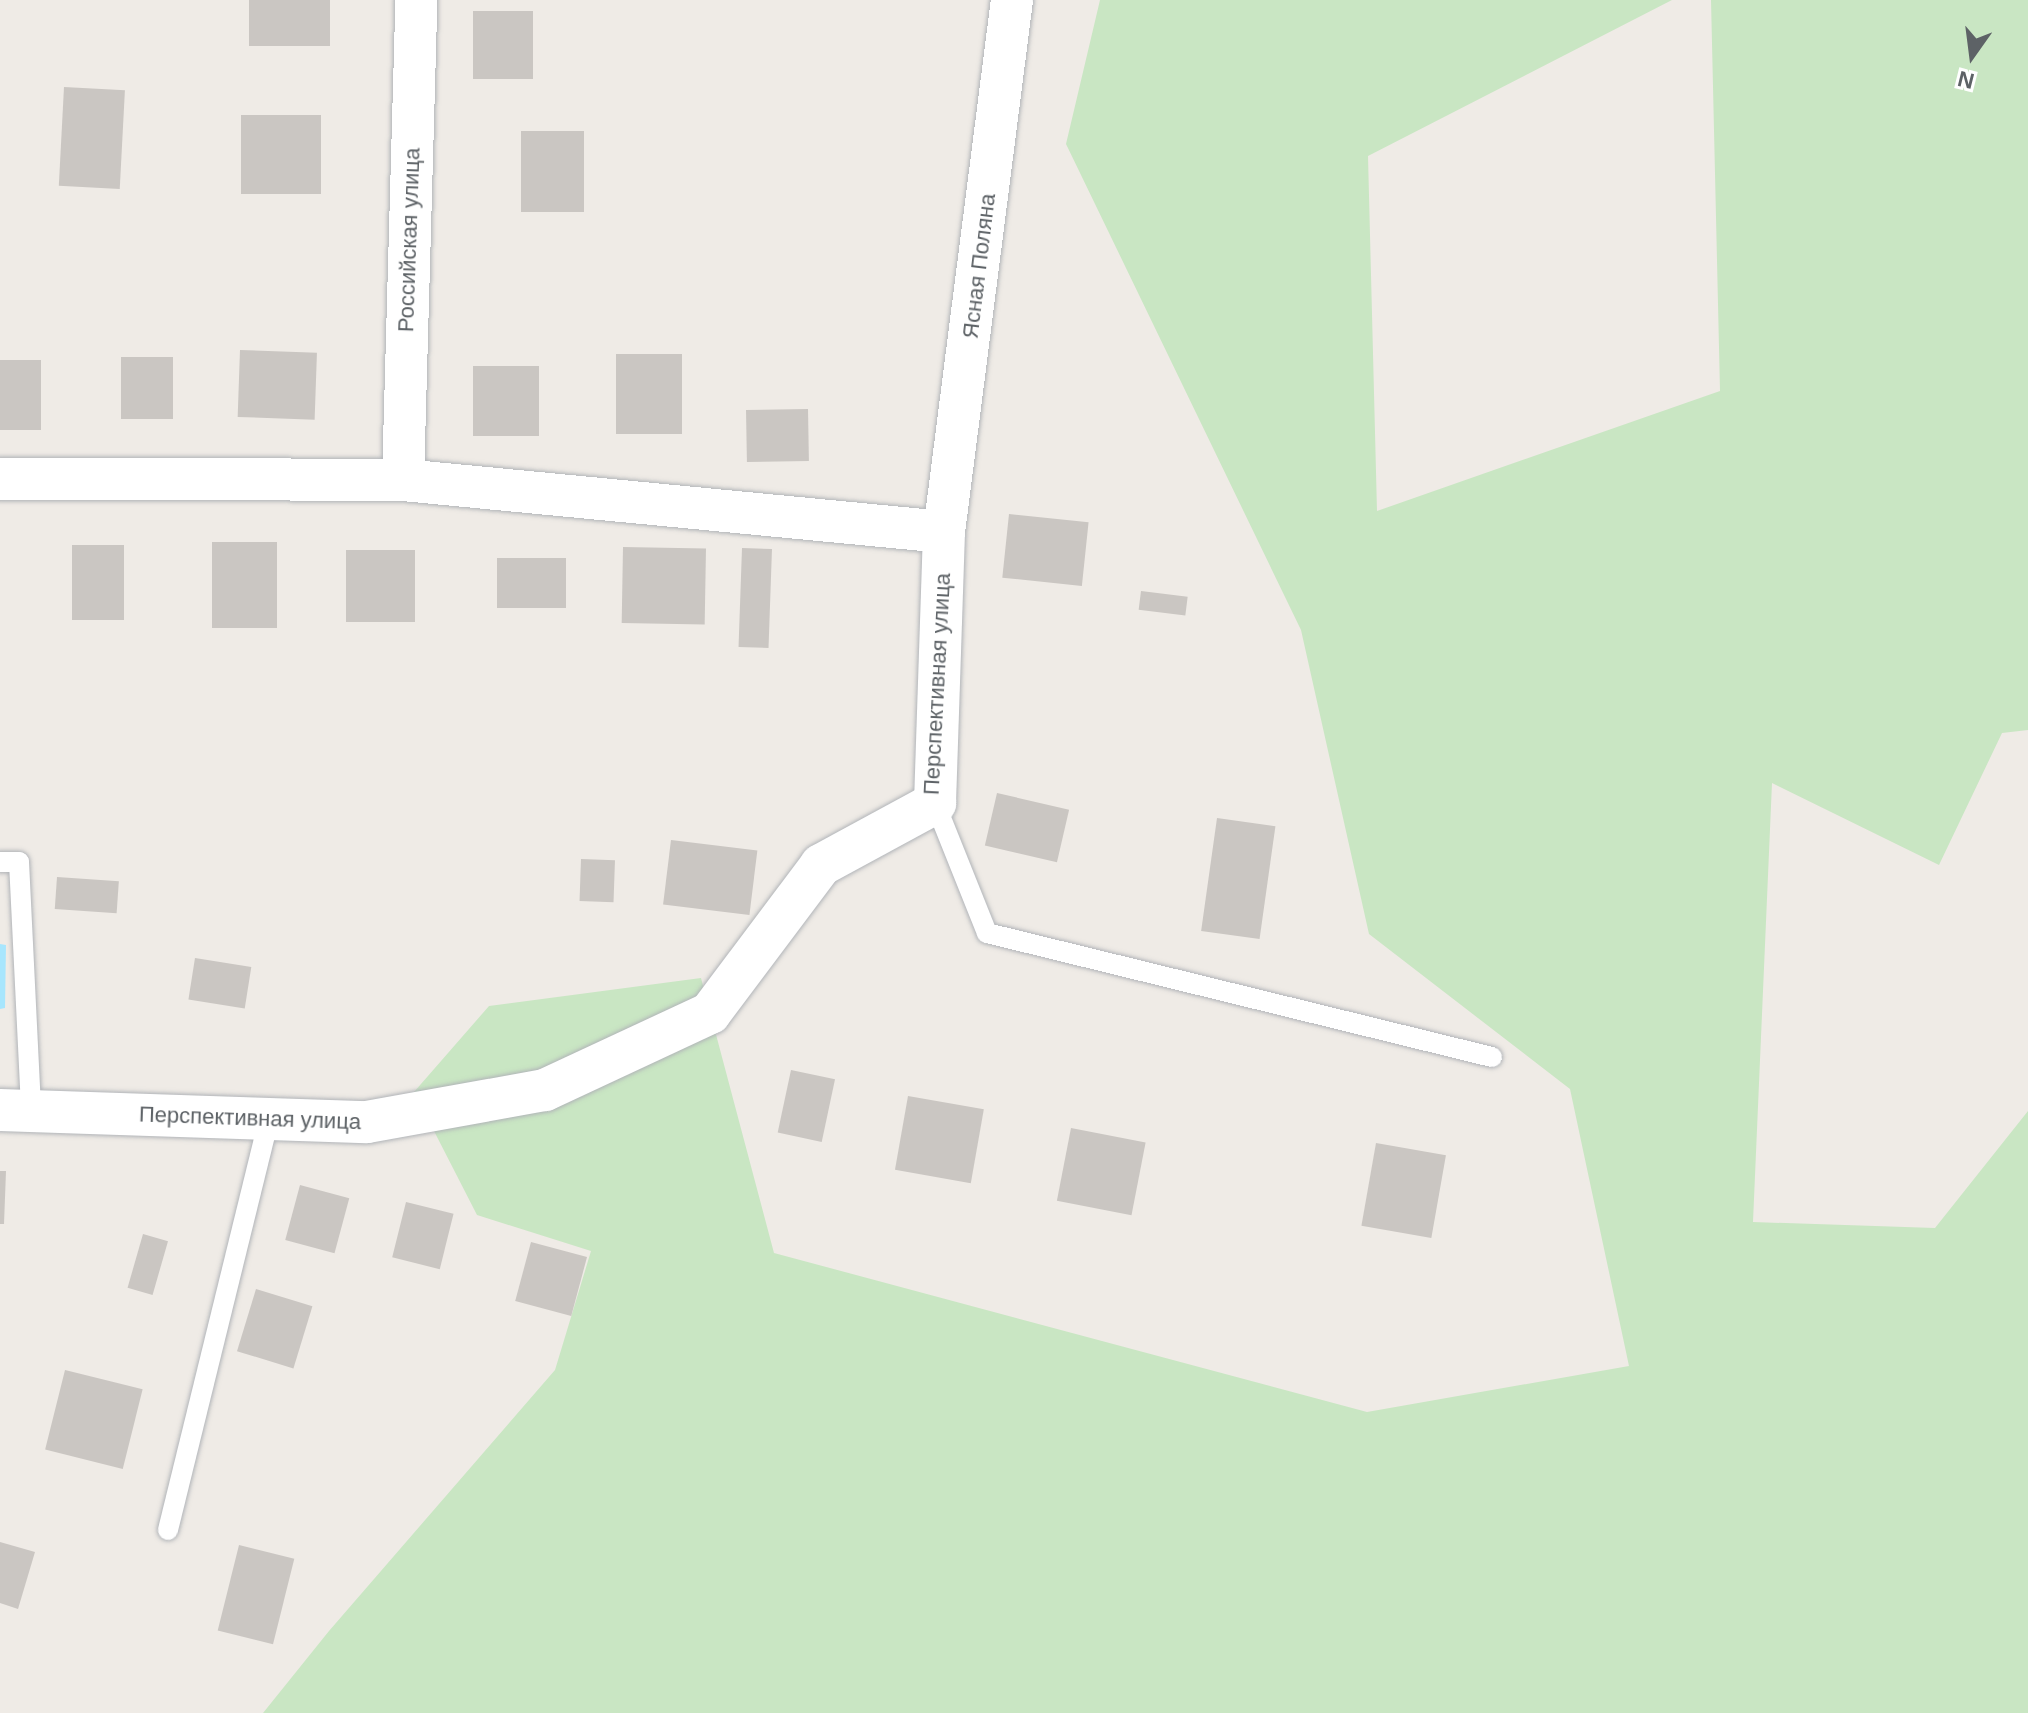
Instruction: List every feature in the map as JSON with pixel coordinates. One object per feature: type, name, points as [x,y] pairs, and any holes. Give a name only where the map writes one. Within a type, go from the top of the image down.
[{"type":"street","name":"Российская улица","points":[[403,480],[416,0]]},
{"type":"street","name":"Ясная Поляна","points":[[944,532],[1012,0]]},
{"type":"street","points":[[0,479],[403,480],[944,532]]},
{"type":"street","name":"Перспективная улица","points":[[15,1110],[367,1122],[545,1090],[710,1013],[821,865],[935,803],[944,532]]},
{"type":"lane","points":[[935,803],[987,933],[1492,1057]]},
{"type":"lane","points":[[0,862],[19,862],[15,1110]]},
{"type":"lane","points":[[168,1530],[269,1119]]},
{"type":"green space","points":[[1100,0],[1672,0],[1368,156],[1377,511],[1720,391],[1711,0],[2028,0],[2028,730],[2002,733],[1939,865],[1772,783],[1753,1222],[1935,1228],[2028,1111],[2028,1713],[263,1713],[329,1631],[555,1370],[591,1251],[477,1215],[414,1092],[489,1006],[701,978],[774,1253],[1367,1412],[1629,1366],[1570,1089],[1369,934],[1301,630],[1066,144]]},
{"type":"water","points":[[0,944],[6,945],[5,1008],[0,1009]]},
{"type":"building","points":[[249,0],[330,0],[330,46],[249,46]]},
{"type":"building","points":[[473,11],[533,11],[533,79],[473,79]]},
{"type":"building","points":[[64,87],[125,90],[120,189],[59,186]]},
{"type":"building","points":[[241,115],[321,115],[321,194],[241,194]]},
{"type":"building","points":[[521,131],[584,131],[584,212],[521,212]]},
{"type":"building","points":[[240,350],[317,353],[315,420],[238,417]]},
{"type":"building","points":[[616,354],[682,354],[682,434],[616,434]]},
{"type":"building","points":[[121,357],[173,357],[173,419],[121,419]]},
{"type":"building","points":[[0,360],[41,360],[41,430],[0,430]]},
{"type":"building","points":[[473,366],[539,366],[539,436],[473,436]]},
{"type":"building","points":[[808,409],[809,461],[747,462],[746,410]]},
{"type":"building","points":[[1009,514],[1089,522],[1082,586],[1002,578]]},
{"type":"building","points":[[212,542],[277,542],[277,628],[212,628]]},
{"type":"building","points":[[72,545],[124,545],[124,620],[72,620]]},
{"type":"building","points":[[623,547],[706,548],[705,624],[622,623]]},
{"type":"building","points":[[742,548],[772,549],[769,648],[739,647]]},
{"type":"building","points":[[346,550],[415,550],[415,622],[346,622]]},
{"type":"building","points":[[497,558],[566,558],[566,608],[497,608]]},
{"type":"building","points":[[1141,591],[1188,597],[1185,616],[1139,610]]},
{"type":"building","points":[[997,793],[1069,810],[1057,862],[985,846]]},
{"type":"building","points":[[1217,818],[1275,826],[1260,939],[1201,931]]},
{"type":"building","points":[[671,840],[757,851],[749,915],[663,905]]},
{"type":"building","points":[[581,859],[615,860],[614,902],[580,901]]},
{"type":"building","points":[[57,877],[119,881],[117,913],[55,909]]},
{"type":"building","points":[[195,958],[251,967],[245,1008],[188,999]]},
{"type":"building","points":[[791,1070],[835,1079],[822,1142],[778,1133]]},
{"type":"building","points":[[908,1096],[984,1109],[971,1183],[895,1170]]},
{"type":"building","points":[[1071,1128],[1146,1143],[1131,1215],[1057,1201]]},
{"type":"building","points":[[1376,1143],[1446,1155],[1431,1238],[1361,1226]]},
{"type":"building","points":[[0,1171],[6,1171],[4,1224],[0,1224]]},
{"type":"building","points":[[300,1185],[349,1198],[335,1253],[285,1240]]},
{"type":"building","points":[[406,1202],[454,1214],[440,1269],[392,1257]]},
{"type":"building","points":[[143,1234],[168,1241],[153,1295],[128,1288]]},
{"type":"building","points":[[531,1242],[587,1257],[571,1316],[515,1301]]},
{"type":"building","points":[[256,1289],[312,1306],[293,1368],[237,1351]]},
{"type":"building","points":[[65,1370],[143,1389],[123,1469],[45,1450]]},
{"type":"building","points":[[0,1542],[35,1552],[18,1609],[0,1603]]},
{"type":"building","points":[[239,1545],[294,1559],[273,1644],[218,1630]]}]
